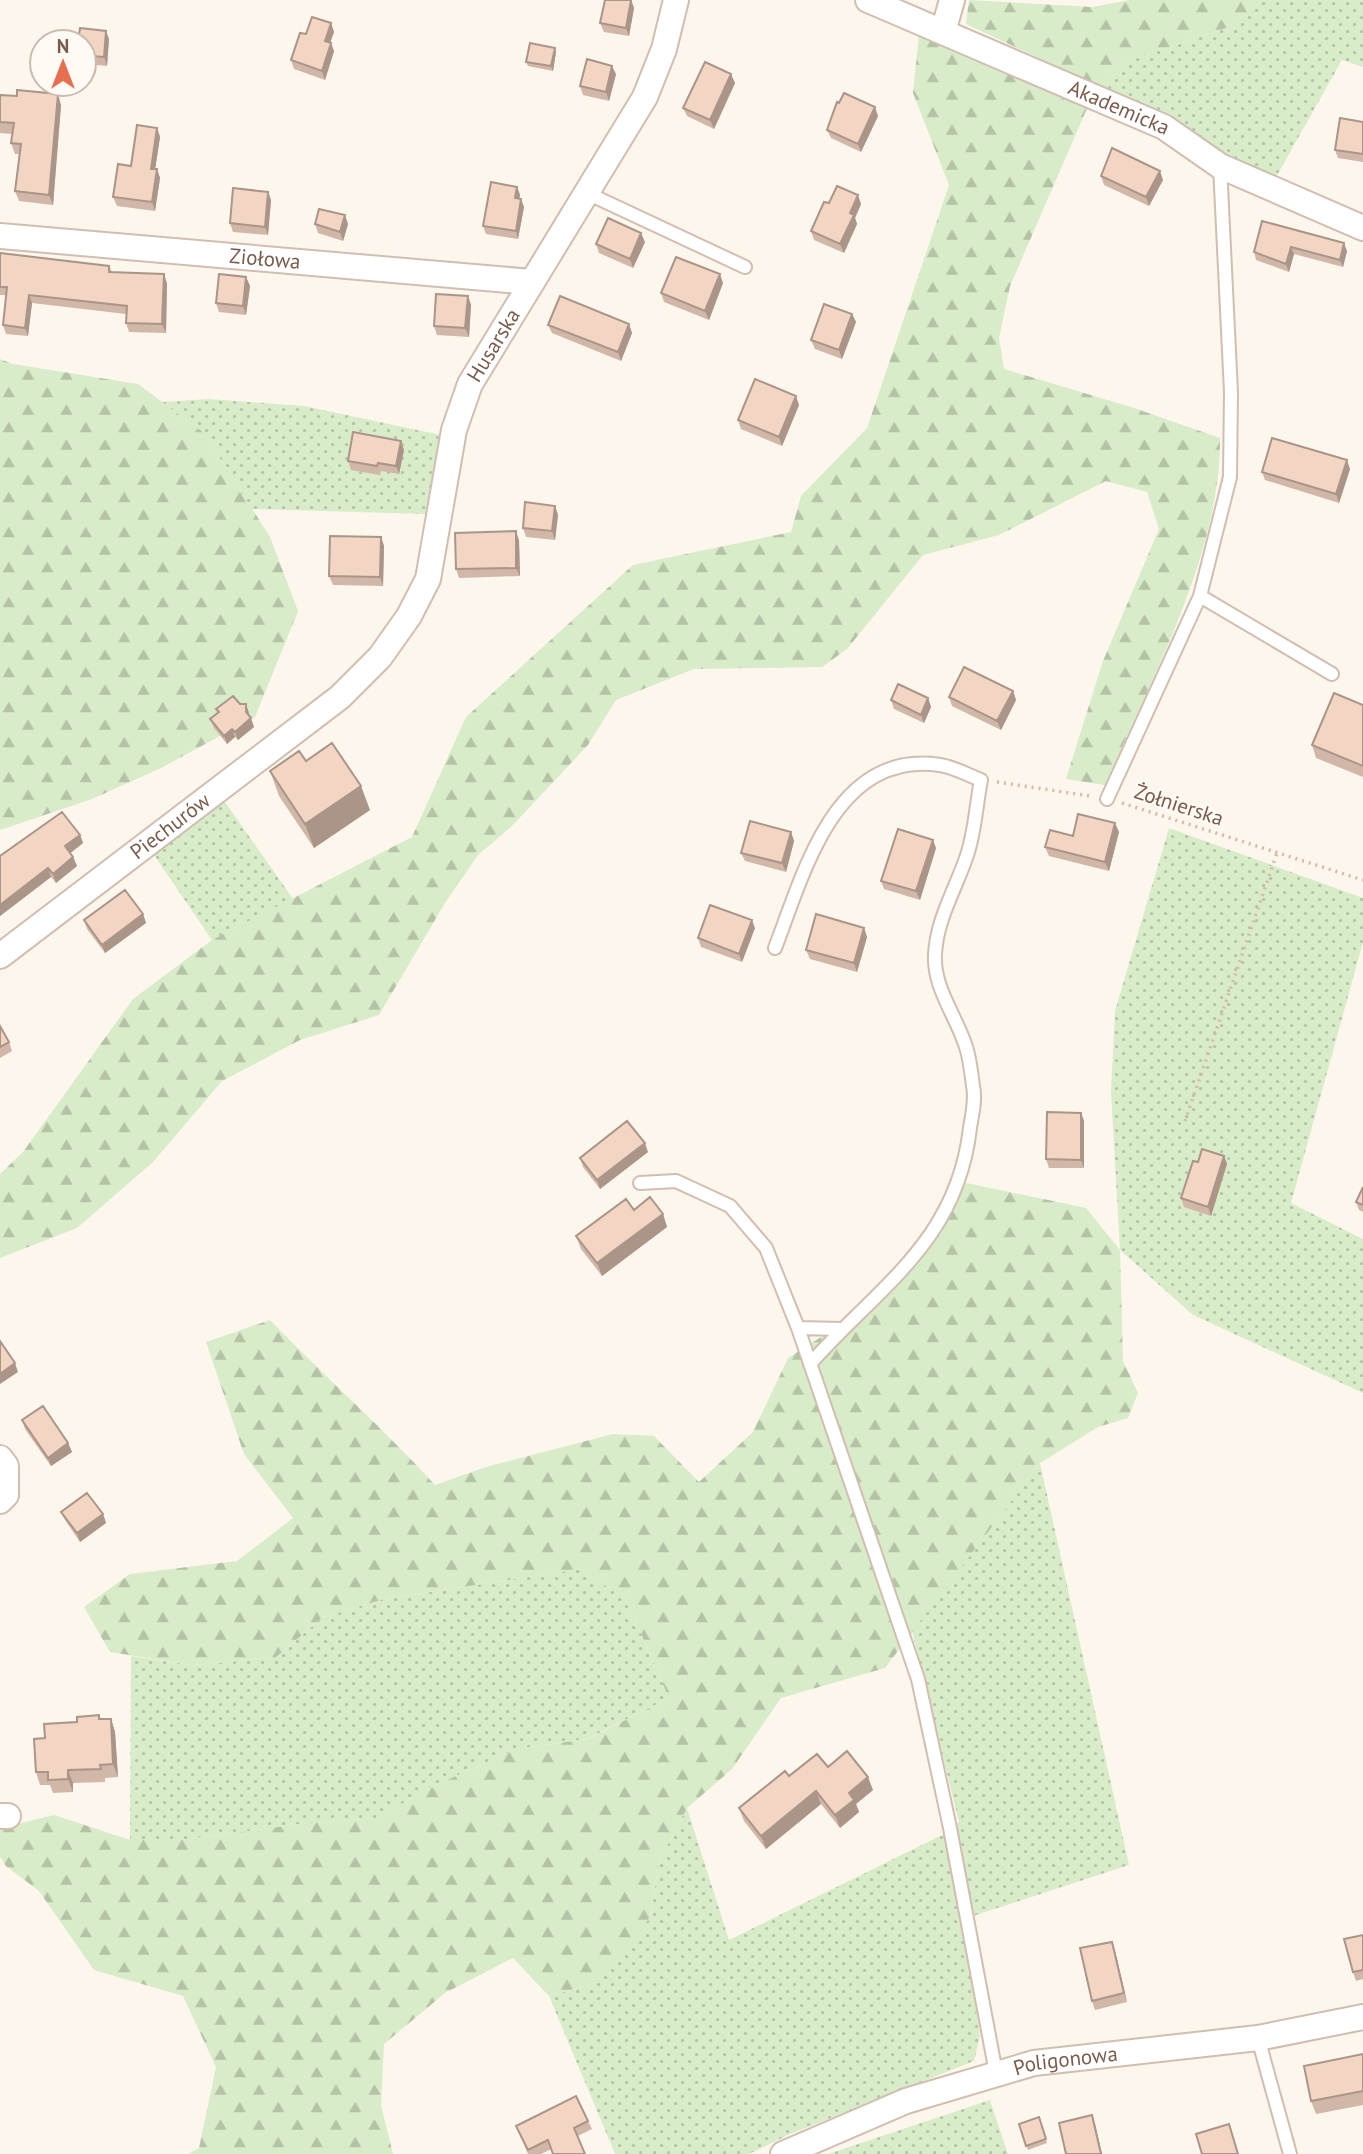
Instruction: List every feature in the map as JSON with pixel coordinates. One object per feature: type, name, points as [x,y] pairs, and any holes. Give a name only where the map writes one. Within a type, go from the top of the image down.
[{"type":"street","name":"Husarska","points":[[340,697],[380,657],[419,600],[434,557],[462,404],[479,367],[589,194],[645,97],[664,49],[676,0]]},
{"type":"street","name":"Akademicka","points":[[868,0],[1164,127],[1220,166],[1363,228]]},
{"type":"street","points":[[943,32],[952,0]]},
{"type":"street","name":"Ziołowa","points":[[0,236],[532,282]]},
{"type":"street","name":"Piechurów","points":[[0,956],[340,697]]},
{"type":"street","points":[[0,1458],[6,1465],[6,1495],[0,1501]]},
{"type":"street","name":"Poligonowa","points":[[783,2154],[906,2101],[1034,2063],[1258,2038],[1363,2017]]},
{"type":"lane","points":[[1107,799],[1200,596],[1230,477],[1231,392],[1220,166]]},
{"type":"lane","points":[[589,194],[746,268]]},
{"type":"lane","points":[[1200,596],[1332,674]]},
{"type":"lane","points":[[775,948],[816,841],[835,811],[855,790],[896,766],[941,765],[981,780],[968,855],[939,928],[935,957],[940,986],[966,1045],[974,1091],[968,1146],[956,1191],[933,1234],[890,1285],[841,1329],[810,1364]]},
{"type":"lane","points":[[640,1183],[676,1181],[730,1206],[766,1248],[810,1364],[918,1679],[950,1828],[996,2073]]},
{"type":"lane","points":[[797,1328],[841,1329]]},
{"type":"lane","points":[[1258,2038],[1290,2154]]},
{"type":"path","name":"Żołnierska","points":[[981,780],[1107,799],[1363,880]]},
{"type":"path","points":[[1185,1121],[1277,852]]},
{"type":"green space","points":[[969,0],[1092,7],[1130,0],[1264,0],[1226,28],[1128,61],[1103,88],[966,24]]},
{"type":"green space","points":[[1264,0],[1363,0],[1363,67],[1342,60],[1275,179],[1227,156],[1171,118],[1103,88],[1128,61],[1226,28]]},
{"type":"green space","points":[[919,34],[1088,106],[1010,286],[999,338],[1004,369],[1134,408],[1220,438],[1217,482],[1209,527],[1196,571],[1180,616],[1105,785],[1066,779],[1103,661],[1159,529],[1147,492],[1106,481],[999,535],[923,555],[847,649],[822,667],[694,669],[616,700],[588,745],[511,827],[478,855],[445,903],[379,1015],[300,1040],[222,1081],[153,1162],[77,1228],[0,1258],[0,1174],[23,1152],[133,999],[212,940],[412,837],[466,717],[633,565],[791,532],[801,496],[867,428],[949,185],[913,93]]},
{"type":"green space","points":[[0,359],[13,364],[138,384],[204,433],[270,537],[298,611],[255,717],[161,768],[92,799],[0,830]]},
{"type":"green space","points":[[209,399],[304,406],[441,435],[427,514],[252,509],[204,433],[162,402]]},
{"type":"green space","points":[[225,802],[293,899],[212,940],[154,855]]},
{"type":"green space","points":[[1169,828],[1363,898],[1363,942],[1291,1203],[1363,1239],[1363,1393],[1193,1315],[1120,1250],[1111,1092],[1115,1011]]},
{"type":"green space","points":[[952,1180],[1086,1208],[1120,1250],[1123,1361],[1138,1393],[1128,1418],[1098,1427],[1040,1463],[885,1668],[781,1698],[732,1769],[687,1808],[659,1861],[651,1914],[636,1942],[595,1983],[549,1996],[513,1958],[445,1993],[384,2044],[381,2105],[393,2154],[188,2154],[199,2148],[216,2067],[183,1996],[94,1970],[39,1891],[6,1866],[0,1857],[0,1828],[54,1815],[130,1840],[181,1840],[308,1823],[379,1818],[425,1790],[516,1749],[588,1739],[669,1698],[626,1599],[580,1569],[384,1599],[323,1617],[275,1658],[191,1665],[110,1652],[84,1607],[130,1574],[237,1561],[293,1518],[244,1454],[206,1342],[270,1320],[435,1485],[486,1467],[613,1434],[654,1436],[699,1482],[753,1432],[788,1358],[892,1292]]},
{"type":"green space","points":[[1040,1463],[1129,1865],[976,1915],[963,1922],[980,2036],[974,2061],[788,2135],[749,2154],[615,2154],[549,1996],[595,1983],[651,1914],[659,1861],[687,1808],[729,1940],[944,1834],[959,1822],[912,1631]]},
{"type":"green space","points":[[580,1569],[626,1599],[669,1698],[587,1739],[516,1749],[425,1790],[379,1818],[308,1823],[181,1840],[130,1840],[131,1656],[191,1665],[275,1658],[323,1617],[384,1599]]},
{"type":"green space","points":[[990,2100],[1008,2154],[828,2154]]},
{"type":"building","points":[[605,0],[631,0],[626,28],[600,23]]},
{"type":"building","points":[[312,17],[331,23],[325,41],[331,43],[322,71],[291,60],[300,33],[306,34]]},
{"type":"building","points":[[98,30],[106,31],[104,57],[98,56]]},
{"type":"building","points":[[530,43],[555,48],[551,66],[526,62]]},
{"type":"building","points":[[587,59],[612,66],[606,92],[580,86]]},
{"type":"building","points":[[705,62],[731,74],[710,120],[683,108]]},
{"type":"building","points":[[17,90],[28,91],[28,98],[58,98],[49,195],[15,191],[21,144],[11,143],[14,123],[0,122],[0,95],[17,96]]},
{"type":"building","points":[[844,93],[875,107],[858,144],[827,130],[837,102],[839,103]]},
{"type":"building","points":[[1340,118],[1363,122],[1363,154],[1335,150]]},
{"type":"building","points":[[137,125],[157,128],[151,169],[157,169],[152,202],[113,197],[118,164],[131,166]]},
{"type":"building","points":[[1112,148],[1160,171],[1146,197],[1101,176]]},
{"type":"building","points":[[491,182],[517,187],[515,198],[521,199],[516,231],[483,226]]},
{"type":"building","points":[[837,186],[858,195],[850,213],[854,215],[840,244],[811,231],[824,202],[829,203]]},
{"type":"building","points":[[233,188],[268,192],[265,227],[230,223]]},
{"type":"building","points":[[319,209],[345,215],[340,232],[315,224]]},
{"type":"building","points":[[608,218],[641,233],[630,259],[596,244]]},
{"type":"building","points":[[1262,221],[1344,243],[1340,260],[1291,247],[1286,264],[1254,252]]},
{"type":"building","points":[[0,253],[109,266],[109,272],[164,274],[162,324],[126,323],[127,306],[29,295],[25,328],[3,325],[7,287],[0,287]]},
{"type":"building","points":[[676,257],[720,274],[705,311],[661,293]]},
{"type":"building","points":[[219,274],[246,277],[243,306],[216,303]]},
{"type":"building","points":[[436,294],[468,296],[465,328],[434,326]]},
{"type":"building","points":[[560,296],[629,324],[618,352],[548,325]]},
{"type":"building","points":[[824,304],[852,314],[839,350],[811,340]]},
{"type":"building","points":[[755,379],[796,396],[779,437],[738,420]]},
{"type":"building","points":[[353,432],[401,441],[396,466],[348,461]]},
{"type":"building","points":[[1272,438],[1347,460],[1336,494],[1262,472]]},
{"type":"building","points":[[525,502],[555,506],[552,531],[523,528]]},
{"type":"building","points":[[516,531],[516,568],[456,569],[455,533]]},
{"type":"building","points":[[330,536],[381,537],[380,577],[329,576]]},
{"type":"building","points":[[964,667],[1013,691],[997,721],[949,697]]},
{"type":"building","points":[[898,684],[928,698],[921,715],[891,700]]},
{"type":"building","points":[[1334,693],[1363,705],[1363,766],[1312,745]]},
{"type":"building","points":[[233,696],[240,704],[246,704],[246,712],[251,718],[235,732],[232,729],[224,736],[210,719],[219,712],[216,709]]},
{"type":"building","points":[[332,743],[361,786],[305,824],[270,771],[299,751],[306,761]]},
{"type":"building","points":[[62,812],[80,835],[65,846],[73,857],[53,874],[48,868],[0,905],[0,856]]},
{"type":"building","points":[[1078,814],[1115,823],[1105,862],[1045,847],[1050,830],[1073,836]]},
{"type":"building","points":[[750,821],[791,832],[782,863],[741,853]]},
{"type":"building","points":[[898,829],[933,840],[916,891],[881,881]]},
{"type":"building","points":[[125,890],[143,914],[102,945],[84,920]]},
{"type":"building","points":[[710,905],[752,920],[739,954],[698,938]]},
{"type":"building","points":[[816,914],[864,928],[854,963],[806,950]]},
{"type":"building","points":[[0,1026],[9,1042],[0,1047]]},
{"type":"building","points":[[1047,1112],[1081,1113],[1081,1160],[1046,1159]]},
{"type":"building","points":[[627,1121],[645,1143],[597,1180],[580,1158]]},
{"type":"building","points":[[1202,1149],[1224,1156],[1208,1207],[1181,1198],[1193,1161],[1198,1162]]},
{"type":"building","points":[[1363,1187],[1363,1205],[1356,1202]]},
{"type":"building","points":[[650,1197],[663,1214],[597,1263],[576,1236],[626,1199],[634,1210]]},
{"type":"building","points":[[0,1341],[15,1363],[0,1374]]},
{"type":"building","points":[[43,1406],[68,1443],[48,1458],[22,1420]]},
{"type":"building","points":[[87,1493],[103,1514],[77,1533],[61,1512]]},
{"type":"building","points":[[99,1715],[99,1719],[111,1719],[113,1764],[100,1765],[101,1769],[68,1770],[68,1779],[48,1780],[48,1772],[36,1772],[34,1739],[45,1738],[44,1724],[77,1722],[77,1717]]},
{"type":"building","points":[[847,1751],[868,1777],[849,1793],[854,1800],[835,1815],[816,1791],[761,1836],[739,1808],[785,1771],[789,1776],[817,1754],[828,1767]]},
{"type":"building","points":[[1363,1935],[1363,1970],[1353,1972],[1344,1939]]},
{"type":"building","points":[[1112,1942],[1124,1993],[1092,2001],[1080,1948]]},
{"type":"building","points":[[1363,2054],[1363,2091],[1311,2101],[1304,2066]]},
{"type":"building","points":[[576,2096],[588,2121],[574,2128],[585,2154],[553,2154],[548,2140],[528,2150],[516,2126]]},
{"type":"building","points":[[1092,2115],[1101,2154],[1066,2154],[1059,2123]]},
{"type":"building","points":[[1039,2117],[1046,2139],[1026,2146],[1019,2124]]},
{"type":"building","points":[[1229,2124],[1238,2154],[1202,2154],[1196,2134]]}]
